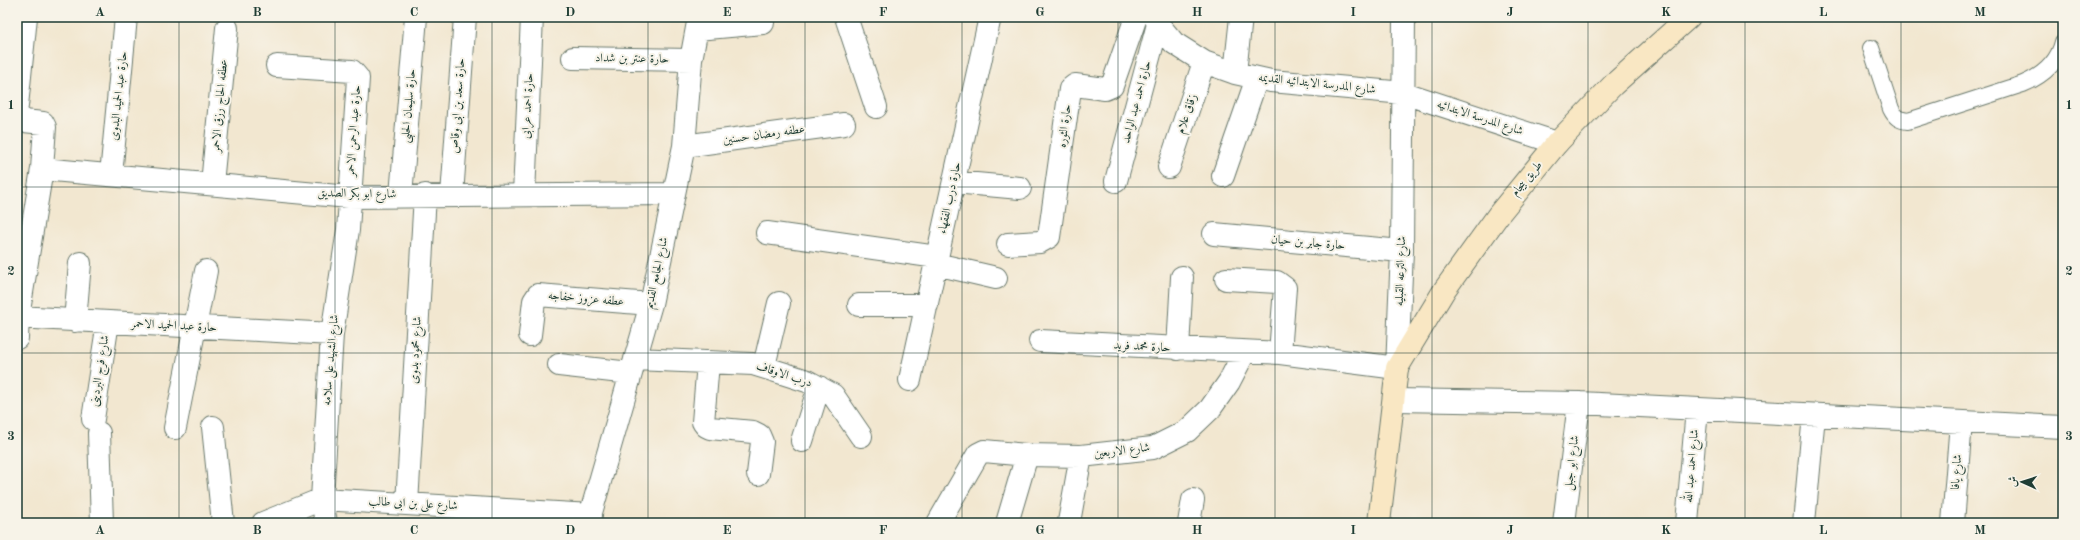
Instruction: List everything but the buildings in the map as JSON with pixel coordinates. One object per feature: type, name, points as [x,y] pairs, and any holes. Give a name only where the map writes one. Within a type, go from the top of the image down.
[{"type":"main road","name":"طريق بيجام","points":[[1398,368],[1450,283],[1498,214],[1557,143],[1613,85],[1689,17]]},
{"type":"main road","name":"شارع الترعه القبليه","points":[[1379,523],[1398,368]]},
{"type":"street","points":[[17,106],[26,17]]},
{"type":"street","name":"حارة عبد الحميد البدوى","points":[[111,175],[126,17]]},
{"type":"street","name":"حارة سليمان الحلبى","points":[[401,195],[416,17]]},
{"type":"street","name":"حارة سعد بن ابى وقاص","points":[[452,195],[465,17]]},
{"type":"street","name":"حارة احمد عرابى","points":[[524,194],[532,17]]},
{"type":"street","points":[[846,17],[876,107]]},
{"type":"street","name":"حارة درب الفقهاء","points":[[910,380],[990,17]]},
{"type":"street","name":"حارة الثوره","points":[[1008,244],[1040,242],[1049,237],[1070,89],[1075,85],[1105,89],[1112,86],[1136,17]]},
{"type":"street","points":[[1235,73],[1241,17]]},
{"type":"street","name":"شارع الترعه القبليه","points":[[1398,368],[1402,251],[1404,17]]},
{"type":"street","name":"شارع المدرسة الابتدائيه القديمه","points":[[1156,20],[1174,43],[1204,62],[1235,73],[1271,81],[1404,93]]},
{"type":"street","name":"حارة احمد عبد الواحد","points":[[1116,181],[1156,20]]},
{"type":"street","points":[[698,23],[763,23]]},
{"type":"street","name":"شارع الجامع القديم","points":[[589,519],[651,304],[684,146],[691,60],[698,23]]},
{"type":"street","name":"عطفه الحاج رزق الاحمر","points":[[212,184],[227,28]]},
{"type":"street","name":"حارة عنتر بن شداد","points":[[573,58],[691,60]]},
{"type":"street","name":"زقاق علام","points":[[1169,167],[1204,62]]},
{"type":"street","name":"حارة عبد الرحمن الاحمر","points":[[277,66],[352,70],[356,73],[358,78],[349,197]]},
{"type":"street","points":[[1223,176],[1257,78]]},
{"type":"street","name":"شارع المدرسة الابتدائيه","points":[[1404,93],[1557,143]]},
{"type":"street","points":[[17,114],[24,121],[40,122],[43,123],[45,127],[42,168],[18,324]]},
{"type":"street","name":"عطفه رمضان حسنين","points":[[684,146],[844,124]]},
{"type":"street","name":"شارع ابو بكر الصديق","points":[[42,168],[349,197],[401,195],[674,194]]},
{"type":"street","points":[[954,182],[1020,188]]},
{"type":"street","name":"شارع محمود بدوى","points":[[407,504],[425,195]]},
{"type":"street","name":"شارع الشهيد على سلامه","points":[[326,523],[322,499],[332,334],[348,230],[349,197]]},
{"type":"street","points":[[767,233],[936,260],[996,278]]},
{"type":"street","name":"حارة جابر بن حيان","points":[[1214,234],[1402,251]]},
{"type":"street","points":[[75,321],[80,263]]},
{"type":"street","points":[[176,428],[206,271]]},
{"type":"street","points":[[1178,349],[1182,276]]},
{"type":"street","points":[[1226,279],[1277,282],[1285,288],[1280,353]]},
{"type":"street","name":"عطفه عزوز خفاجه","points":[[530,335],[534,301],[538,295],[651,304]]},
{"type":"street","points":[[764,366],[779,303]]},
{"type":"street","points":[[859,305],[927,305]]},
{"type":"street","name":"حارة عبد الحميد الاحمر","points":[[18,324],[75,321],[108,322],[196,328],[332,334]]},
{"type":"street","name":"شارع فرج البردينى","points":[[102,523],[96,426],[108,322]]},
{"type":"street","name":"حارة محمد فريد","points":[[1040,340],[1244,353]]},
{"type":"street","points":[[1244,353],[1280,353],[1398,368]]},
{"type":"street","name":"شارع الاربعين","points":[[938,523],[978,454],[984,451],[1027,456],[1081,456],[1153,448],[1187,431],[1210,409],[1229,382],[1244,353]]},
{"type":"street","points":[[708,363],[703,422],[710,428],[753,432],[759,435],[762,442],[758,474]]},
{"type":"street","name":"درب الاوقاف","points":[[559,365],[633,366],[708,363],[753,364],[764,366],[819,386],[833,395],[861,436]]},
{"type":"street","points":[[802,441],[819,386]]},
{"type":"street","points":[[1395,400],[1579,403],[2063,427]]},
{"type":"street","name":"شارع ابو جبل","points":[[1564,523],[1579,403]]},
{"type":"street","name":"شارع احمد عبد الله","points":[[1687,523],[1697,409]]},
{"type":"street","points":[[1804,523],[1814,415]]},
{"type":"street","name":"شارع يافا","points":[[1953,523],[1961,422]]},
{"type":"street","points":[[213,427],[222,523]]},
{"type":"street","points":[[1006,523],[1027,456]]},
{"type":"street","points":[[1069,522],[1081,456]]},
{"type":"street","name":"شارع على بن ابى طالب","points":[[263,523],[322,499],[407,504],[451,515],[589,519]]},
{"type":"street","points":[[1189,523],[1193,500]]},
{"type":"lane","points":[[1871,48],[1891,109],[1895,116],[1901,120],[1908,121],[2023,84],[2036,78],[2048,69],[2057,58],[2063,42]]}]
